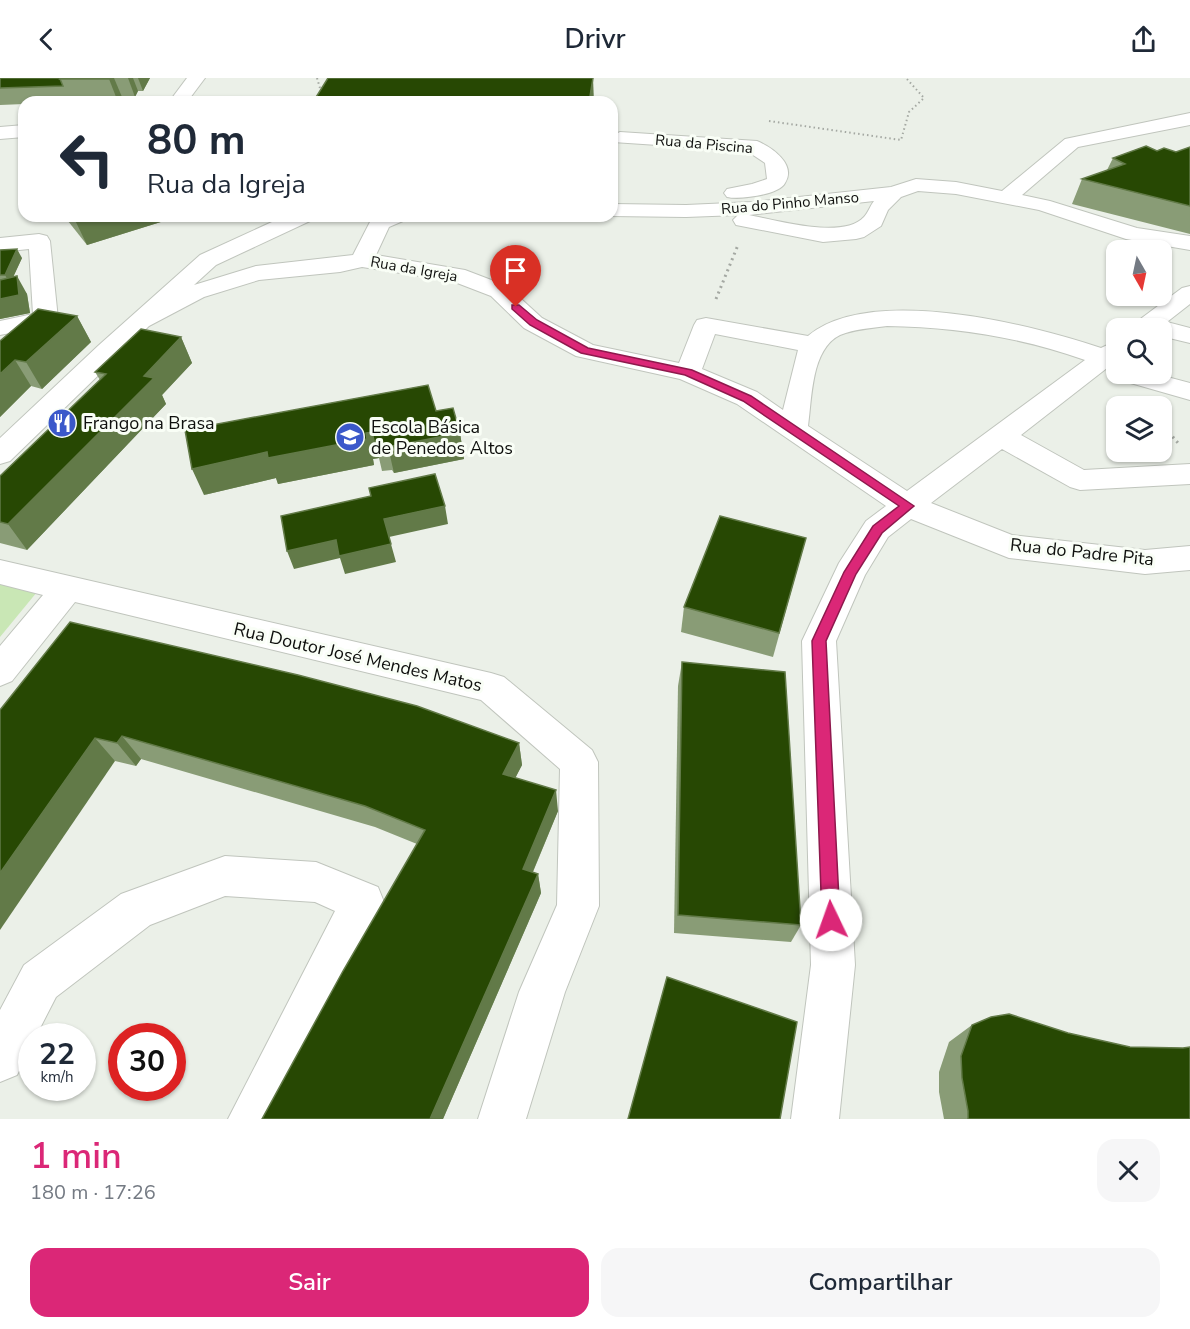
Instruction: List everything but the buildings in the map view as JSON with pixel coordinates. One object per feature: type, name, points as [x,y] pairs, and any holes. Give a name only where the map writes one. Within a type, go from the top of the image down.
[{"type":"street","points":[[182,96],[196,78]]},
{"type":"street","points":[[1006,198],[1072,143],[1190,119]]},
{"type":"street","points":[[0,132],[18,132]]},
{"type":"street","name":"Rua da Piscina","points":[[618,197],[724,194],[756,190],[776,182],[779,173],[778,167],[768,152],[750,145],[620,138]]},
{"type":"street","name":"Rua do Pinho Manso","points":[[618,210],[686,211],[753,208],[894,193],[916,185],[956,188],[1043,205],[1134,234],[1190,243]]},
{"type":"street","name":"Rua do Pinho Manso","points":[[686,211],[748,220],[823,235],[856,232],[873,221],[879,208],[894,193]]},
{"type":"street","points":[[0,454],[108,350],[208,260],[289,222]]},
{"type":"street","points":[[362,260],[380,224],[384,222]]},
{"type":"street","points":[[0,328],[46,319],[39,241],[5,236]]},
{"type":"street","name":"Rua da Igreja","points":[[144,320],[196,292],[256,273],[340,265],[362,260],[458,275],[499,291],[533,322],[585,351],[688,373],[747,399],[908,506]]},
{"type":"street","points":[[1158,318],[1190,294]]},
{"type":"street","points":[[794,429],[813,345],[828,330],[858,321],[916,318],[978,324],[1042,338],[1106,359]]},
{"type":"street","points":[[688,373],[706,325],[813,345]]},
{"type":"street","points":[[1172,332],[1190,336]]},
{"type":"street","points":[[815,1119],[833,964],[819,641],[850,572],[877,529],[1001,436],[1106,361]]},
{"type":"street","points":[[1163,384],[1190,392]]},
{"type":"street","points":[[1001,436],[1080,480],[1186,462]]},
{"type":"street","name":"Rua do Padre Pita","points":[[908,506],[1009,546],[1145,562],[1190,558]]},
{"type":"street","points":[[0,572],[68,588],[0,671]]},
{"type":"street","name":"Rua Doutor José Mendes Matos","points":[[68,588],[491,688],[579,762],[578,906],[542,992],[502,1119]]},
{"type":"street","points":[[0,1058],[40,981],[135,909],[225,876],[316,882],[363,902],[252,1119]]},
{"type":"path","points":[[317,78],[322,96]]},
{"type":"path","points":[[760,120],[901,140],[909,112],[924,98],[906,78]]},
{"type":"path","points":[[706,325],[748,220]]},
{"type":"path","points":[[1172,440],[1186,462]]},
{"type":"green space","points":[[0,584],[37,592],[0,637]]},
{"type":"place","name":"Frango na Brasa","points":[[62,423]]},
{"type":"place","name":"Escola Básica de Penedos Altos","points":[[350,437]]},
{"type":"route","points":[[516,307],[533,322],[585,351],[688,373],[747,399],[908,506],[877,529],[850,572],[819,641],[831,920]]}]
